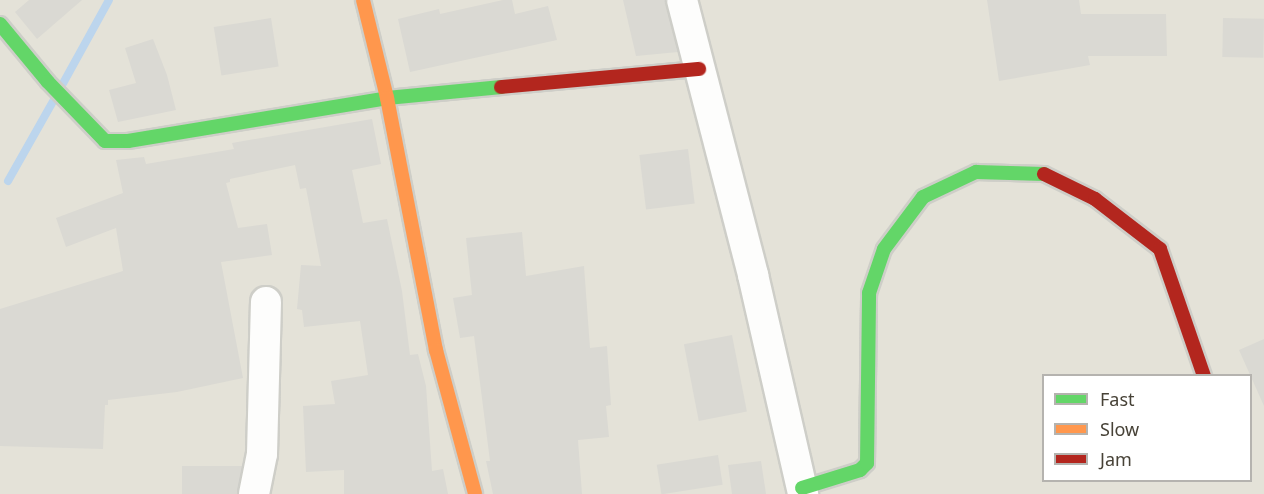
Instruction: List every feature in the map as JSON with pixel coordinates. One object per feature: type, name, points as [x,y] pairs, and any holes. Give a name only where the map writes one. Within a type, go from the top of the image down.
[{"type":"street","points":[[363,0],[387,98],[436,350],[475,494]]},
{"type":"street","points":[[681,0],[753,275],[802,491],[860,470],[867,464],[870,442],[869,293],[884,249],[923,197],[976,172],[1045,174],[1095,199],[1160,249],[1204,374]]},
{"type":"street","points":[[0,24],[48,82],[105,141],[128,141],[387,98],[699,69]]},
{"type":"street","points":[[254,494],[262,454],[266,302]]},
{"type":"shaded area","points":[[0,0],[1264,0],[1264,494],[0,494]]},
{"type":"building","points":[[29,0],[82,0],[37,39],[15,12]]},
{"type":"building","points":[[512,0],[515,14],[548,6],[557,40],[410,72],[398,19],[439,9],[440,14]]},
{"type":"building","points":[[623,0],[665,0],[678,52],[636,56]]},
{"type":"building","points":[[987,0],[1079,0],[1081,14],[1166,14],[1167,56],[1088,56],[1090,65],[999,81]]},
{"type":"building","points":[[271,18],[279,66],[221,75],[214,27]]},
{"type":"building","points":[[1223,18],[1264,19],[1263,58],[1222,57]]},
{"type":"building","points":[[153,39],[167,75],[176,110],[118,122],[109,90],[136,83],[125,48]]},
{"type":"building","points":[[372,119],[381,164],[352,170],[363,223],[387,219],[402,291],[410,355],[418,354],[426,386],[432,471],[443,469],[448,494],[344,494],[344,470],[306,472],[303,406],[335,404],[331,381],[368,375],[360,321],[304,327],[302,310],[297,309],[301,265],[321,266],[306,188],[300,189],[295,165],[230,179],[230,182],[226,183],[238,228],[267,224],[272,255],[221,262],[243,378],[177,392],[108,400],[108,405],[105,405],[103,449],[0,446],[0,309],[123,271],[116,228],[66,247],[56,218],[123,193],[116,160],[144,157],[146,164],[234,149],[232,143]]},
{"type":"building","points":[[688,149],[695,204],[646,210],[639,155]]},
{"type":"building","points":[[522,232],[526,276],[584,266],[590,348],[607,346],[611,405],[606,406],[609,437],[578,440],[582,494],[493,494],[486,461],[490,461],[474,336],[460,338],[453,298],[472,295],[466,238]]},
{"type":"building","points":[[732,335],[747,412],[699,421],[684,344]]},
{"type":"building","points":[[1264,339],[1264,406],[1252,374],[1250,374],[1239,350]]},
{"type":"building","points":[[718,455],[723,485],[661,494],[657,465]]},
{"type":"building","points":[[761,461],[766,494],[732,494],[728,465]]},
{"type":"building","points":[[182,466],[242,466],[242,494],[182,494]]},
{"type":"waterway","points":[[61,87],[109,0]]},
{"type":"waterway","points":[[8,181],[55,98]]},
{"type":"traffic: fast","points":[[0,24],[48,82],[105,141],[128,141],[387,98],[501,87]]},
{"type":"traffic: fast","points":[[802,488],[860,470],[867,463],[869,293],[884,249],[923,197],[976,172],[1044,174]]},
{"type":"traffic: slow","points":[[363,0],[387,98],[436,350],[475,494]]},
{"type":"traffic: jam","points":[[501,87],[699,69]]},
{"type":"traffic: jam","points":[[1044,174],[1095,199],[1160,249],[1203,374]]}]
